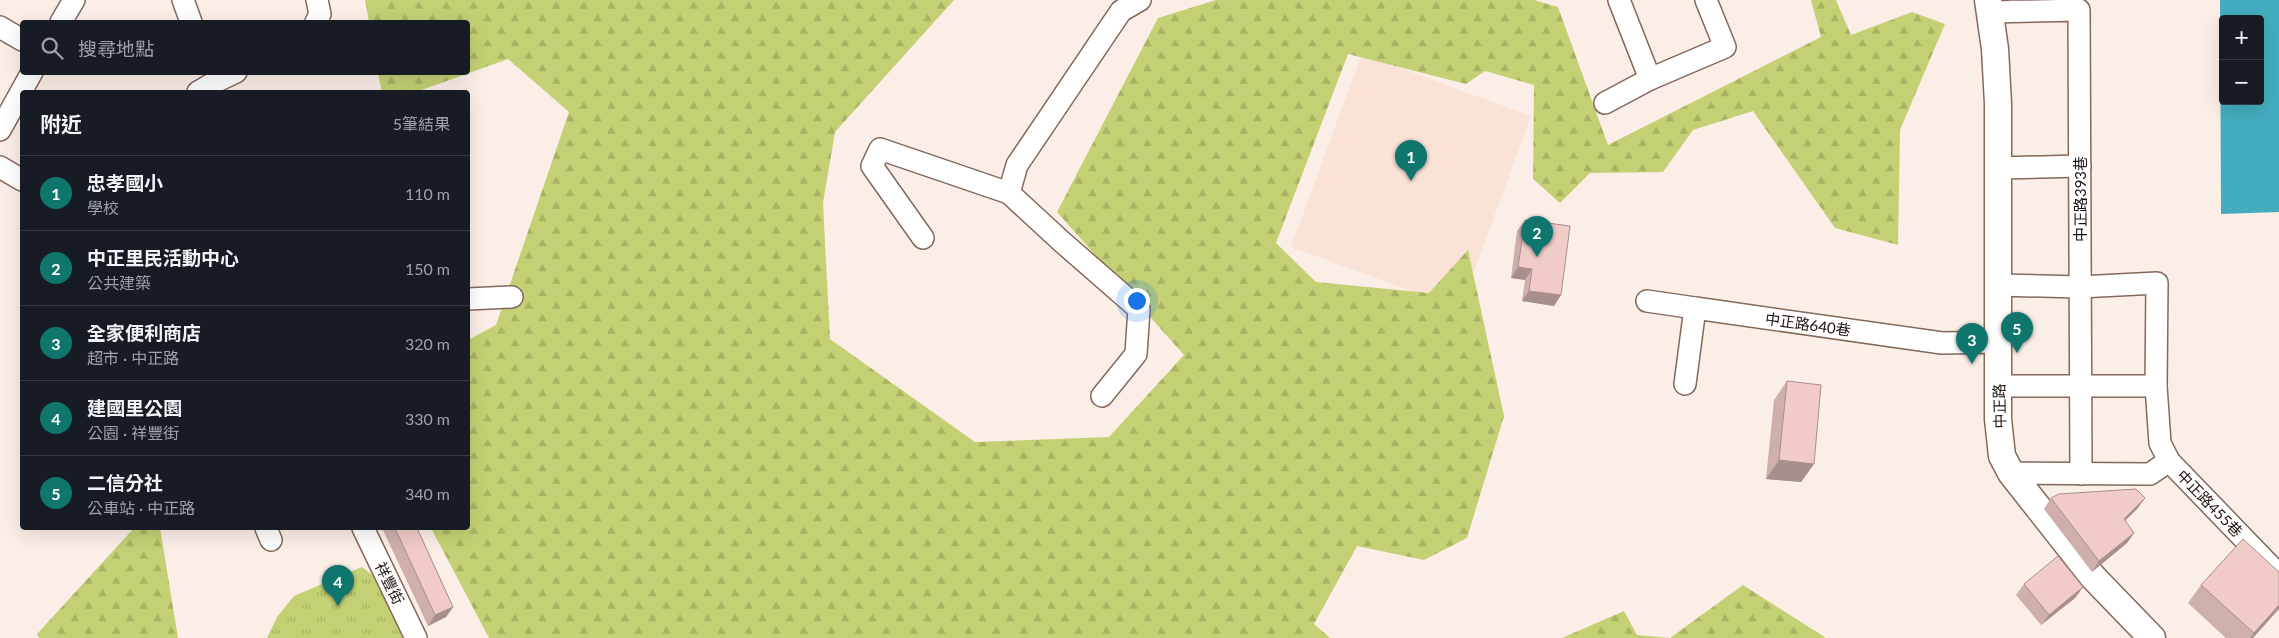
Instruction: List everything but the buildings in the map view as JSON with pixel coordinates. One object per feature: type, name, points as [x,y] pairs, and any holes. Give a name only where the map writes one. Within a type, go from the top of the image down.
[{"type":"main road","name":"中正路","points":[[1989,6],[1997,72],[1998,386],[2000,447],[2004,461],[2011,473],[2093,577],[2152,638]]},
{"type":"street","points":[[62,20],[74,0]]},
{"type":"street","points":[[183,0],[191,20]]},
{"type":"street","points":[[317,0],[320,14],[317,20]]},
{"type":"street","points":[[1009,193],[1017,165],[1121,11],[1140,0]]},
{"type":"street","points":[[1619,0],[1650,79]]},
{"type":"street","points":[[1605,103],[1650,79],[1725,47],[1706,0]]},
{"type":"street","name":"中正路393巷","points":[[1989,6],[2078,10],[2082,474]]},
{"type":"street","points":[[0,26],[20,39]]},
{"type":"street","points":[[22,90],[30,75]]},
{"type":"street","points":[[211,85],[230,75]]},
{"type":"street","points":[[0,130],[20,94]]},
{"type":"street","points":[[923,238],[872,166],[880,149],[1009,193],[1139,309],[1136,354],[1102,396]]},
{"type":"street","points":[[1998,168],[2080,166]]},
{"type":"street","points":[[0,167],[20,179]]},
{"type":"street","points":[[1998,285],[2080,287],[2157,283],[2156,386],[2160,444],[2169,461]]},
{"type":"street","points":[[470,299],[512,297]]},
{"type":"street","name":"中正路640巷","points":[[1647,301],[1942,343],[1998,342]]},
{"type":"street","points":[[1685,384],[1695,308]]},
{"type":"street","points":[[1998,386],[2156,386]]},
{"type":"street","name":"中正路455巷","points":[[2011,473],[2150,474],[2169,461],[2279,575]]},
{"type":"street","name":"祥豐街","points":[[364,530],[416,638]]},
{"type":"shaded area","points":[[1362,54],[1531,116],[1460,309],[1291,247]]},
{"type":"green space","points":[[365,0],[954,0],[835,132],[823,203],[830,339],[975,442],[1109,437],[1184,355],[1057,212],[1158,18],[1216,0],[1534,0],[1558,7],[1608,145],[1821,37],[1811,0],[1836,0],[1851,35],[1912,12],[1945,24],[1900,130],[1898,245],[1835,228],[1753,111],[1693,130],[1663,172],[1590,173],[1560,203],[1533,179],[1534,85],[1485,71],[1466,84],[1348,54],[1276,243],[1316,282],[1429,293],[1468,250],[1504,416],[1467,538],[1424,560],[1357,546],[1314,624],[1330,638],[489,638],[432,530],[470,530],[470,339],[496,325],[569,112],[508,59],[470,73],[470,20],[369,20]]},
{"type":"green space","points":[[378,75],[463,75],[422,90],[382,90]]},
{"type":"green space","points":[[132,530],[160,530],[178,638],[39,638],[37,634]]},
{"type":"green space","points":[[362,567],[381,582],[404,638],[267,638],[277,617],[294,596]]},
{"type":"green space","points":[[1743,585],[1826,638],[1670,638]]},
{"type":"green space","points":[[1624,611],[1637,635],[1670,638],[1562,638]]},
{"type":"water","points":[[2220,0],[2279,0],[2279,212],[2221,214],[2220,105],[2264,105],[2264,15],[2220,15]]},
{"type":"place","name":"忠孝國小","points":[[1411,181]]},
{"type":"place","name":"中正里民活動中心","points":[[1537,257]]},
{"type":"place","name":"二信分社","points":[[2017,353]]},
{"type":"place","name":"全家便利商店","points":[[1972,364]]},
{"type":"place","name":"建國里公園","points":[[338,606]]}]
